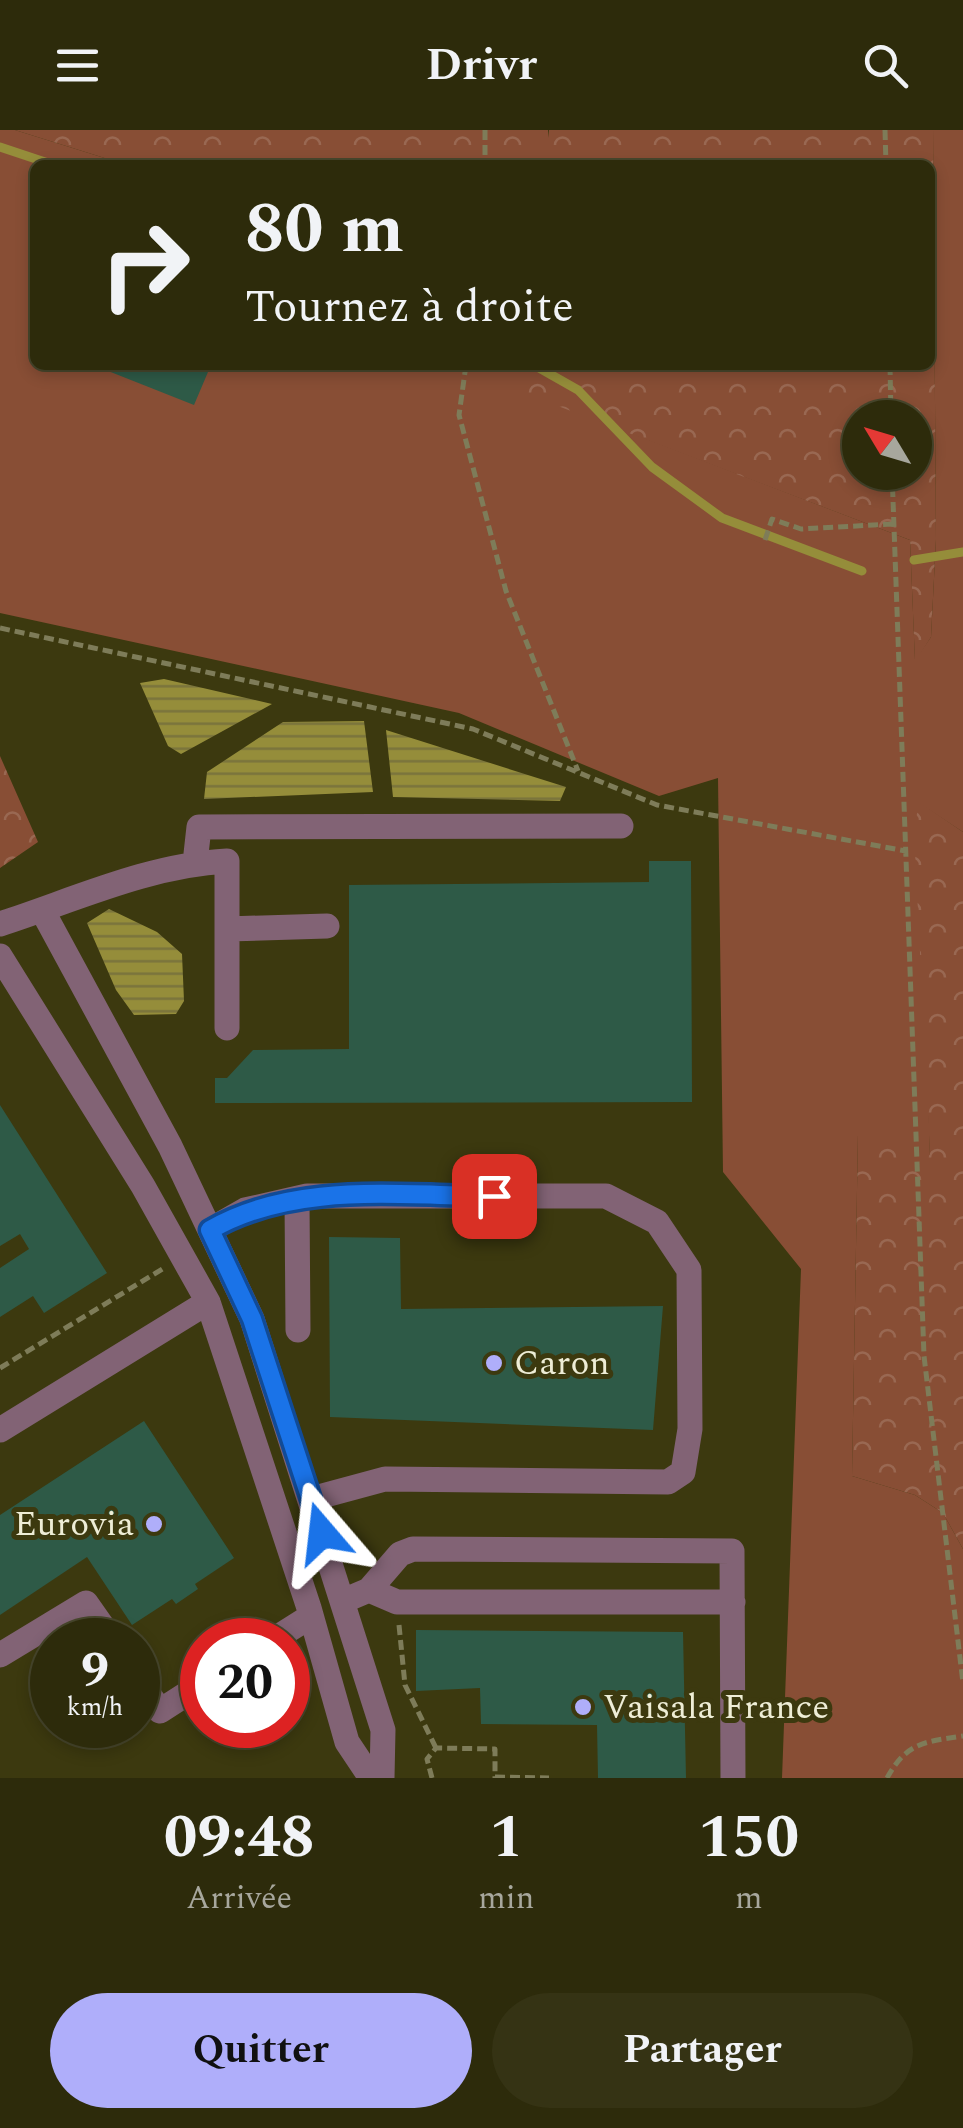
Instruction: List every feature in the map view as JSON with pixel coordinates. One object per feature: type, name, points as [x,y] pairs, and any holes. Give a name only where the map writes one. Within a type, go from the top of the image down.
[{"type":"lane","points":[[195,863],[199,826],[621,826]]},
{"type":"lane","points":[[0,924],[67,898],[195,863],[227,861],[226,1028]]},
{"type":"lane","points":[[42,910],[170,1146],[252,1319],[383,1730],[382,1778]]},
{"type":"lane","points":[[227,929],[327,926]]},
{"type":"lane","points":[[3,967],[208,1302],[348,1742],[371,1778]]},
{"type":"lane","points":[[210,1230],[245,1210],[296,1198],[606,1196],[657,1222],[690,1270],[690,1430],[683,1472],[668,1482],[385,1480],[311,1498]]},
{"type":"lane","points":[[296,1198],[298,1330]]},
{"type":"lane","points":[[0,1430],[208,1302]]},
{"type":"lane","points":[[343,1601],[370,1590],[400,1554],[413,1549],[732,1550],[733,1778]]},
{"type":"lane","points":[[370,1590],[397,1602],[732,1602]]},
{"type":"lane","points":[[60,1618],[86,1602],[97,1618]]},
{"type":"lane","points":[[0,1655],[30,1637]]},
{"type":"path","points":[[485,130],[485,160]]},
{"type":"path","points":[[885,130],[886,160]]},
{"type":"path","points":[[465,370],[459,415],[506,592],[578,773]]},
{"type":"path","points":[[890,370],[890,400]]},
{"type":"path","points":[[892,490],[924,1356],[963,1683]]},
{"type":"path","points":[[765,540],[772,519],[802,528],[892,524]]},
{"type":"path","points":[[0,628],[473,729],[656,805],[906,851]]},
{"type":"path","points":[[0,1368],[183,1258]]},
{"type":"path","points":[[397,1602],[405,1685],[436,1748]]},
{"type":"path","points":[[887,1778],[899,1756],[918,1744],[963,1736]]},
{"type":"path","points":[[436,1748],[495,1749],[495,1777],[550,1778]]},
{"type":"path","points":[[432,1778],[427,1759],[436,1748]]},
{"type":"green space","points":[[0,130],[15,130],[111,160],[30,160],[30,370],[466,370],[910,540],[915,660],[931,637],[936,539],[933,130],[963,130],[963,832],[919,803],[930,1156],[858,1134],[852,1476],[915,1495],[943,1513],[963,1549],[963,1778],[782,1778],[801,1269],[723,1172],[718,778],[659,796],[459,713],[0,613]]},
{"type":"green space","points":[[15,130],[548,130],[548,138],[549,130],[933,130],[933,160],[111,160]]},
{"type":"green space","points":[[463,370],[935,370],[936,539],[931,637],[915,662],[910,540]]},
{"type":"green space","points":[[0,756],[38,842],[0,868]]},
{"type":"green space","points":[[919,802],[963,832],[963,1549],[943,1513],[915,1495],[852,1476],[858,1133],[930,1155],[914,831]]},
{"type":"shaded area","points":[[164,679],[272,704],[181,754],[168,746],[140,683]]},
{"type":"shaded area","points":[[364,721],[373,792],[204,799],[207,772],[283,722]]},
{"type":"shaded area","points":[[386,730],[566,787],[560,801],[393,797]]},
{"type":"shaded area","points":[[109,909],[157,932],[182,954],[184,1001],[176,1014],[134,1015],[116,990],[87,923]]},
{"type":"building","points":[[106,370],[208,372],[194,405]]},
{"type":"building","points":[[649,861],[691,861],[692,1102],[215,1103],[215,1078],[227,1078],[253,1050],[349,1049],[349,885],[649,882]]},
{"type":"building","points":[[0,1105],[107,1273],[44,1313],[33,1296],[0,1317],[0,1268],[29,1249],[20,1234],[0,1246]]},
{"type":"building","name":"Caron","points":[[329,1237],[400,1238],[401,1309],[663,1306],[653,1430],[330,1417]]},
{"type":"building","points":[[144,1421],[234,1558],[195,1584],[198,1589],[176,1604],[172,1599],[143,1618],[127,1618],[87,1557],[0,1615],[0,1515]]},
{"type":"building","name":"Vaisala France","points":[[416,1630],[683,1632],[686,1778],[598,1778],[597,1725],[481,1724],[480,1688],[416,1691]]},
{"type":"waterway","points":[[0,147],[39,160]]},
{"type":"waterway","points":[[543,370],[578,390],[652,467],[722,518],[862,571]]},
{"type":"waterway","points":[[914,560],[963,552]]},
{"type":"place","name":"Caron","points":[[494,1363]]},
{"type":"place","name":"Eurovia","points":[[154,1524]]},
{"type":"place","name":"Vaisala France","points":[[583,1707]]},
{"type":"route","points":[[322,1533],[252,1319],[210,1230],[245,1210],[307,1196],[494,1196]]}]
